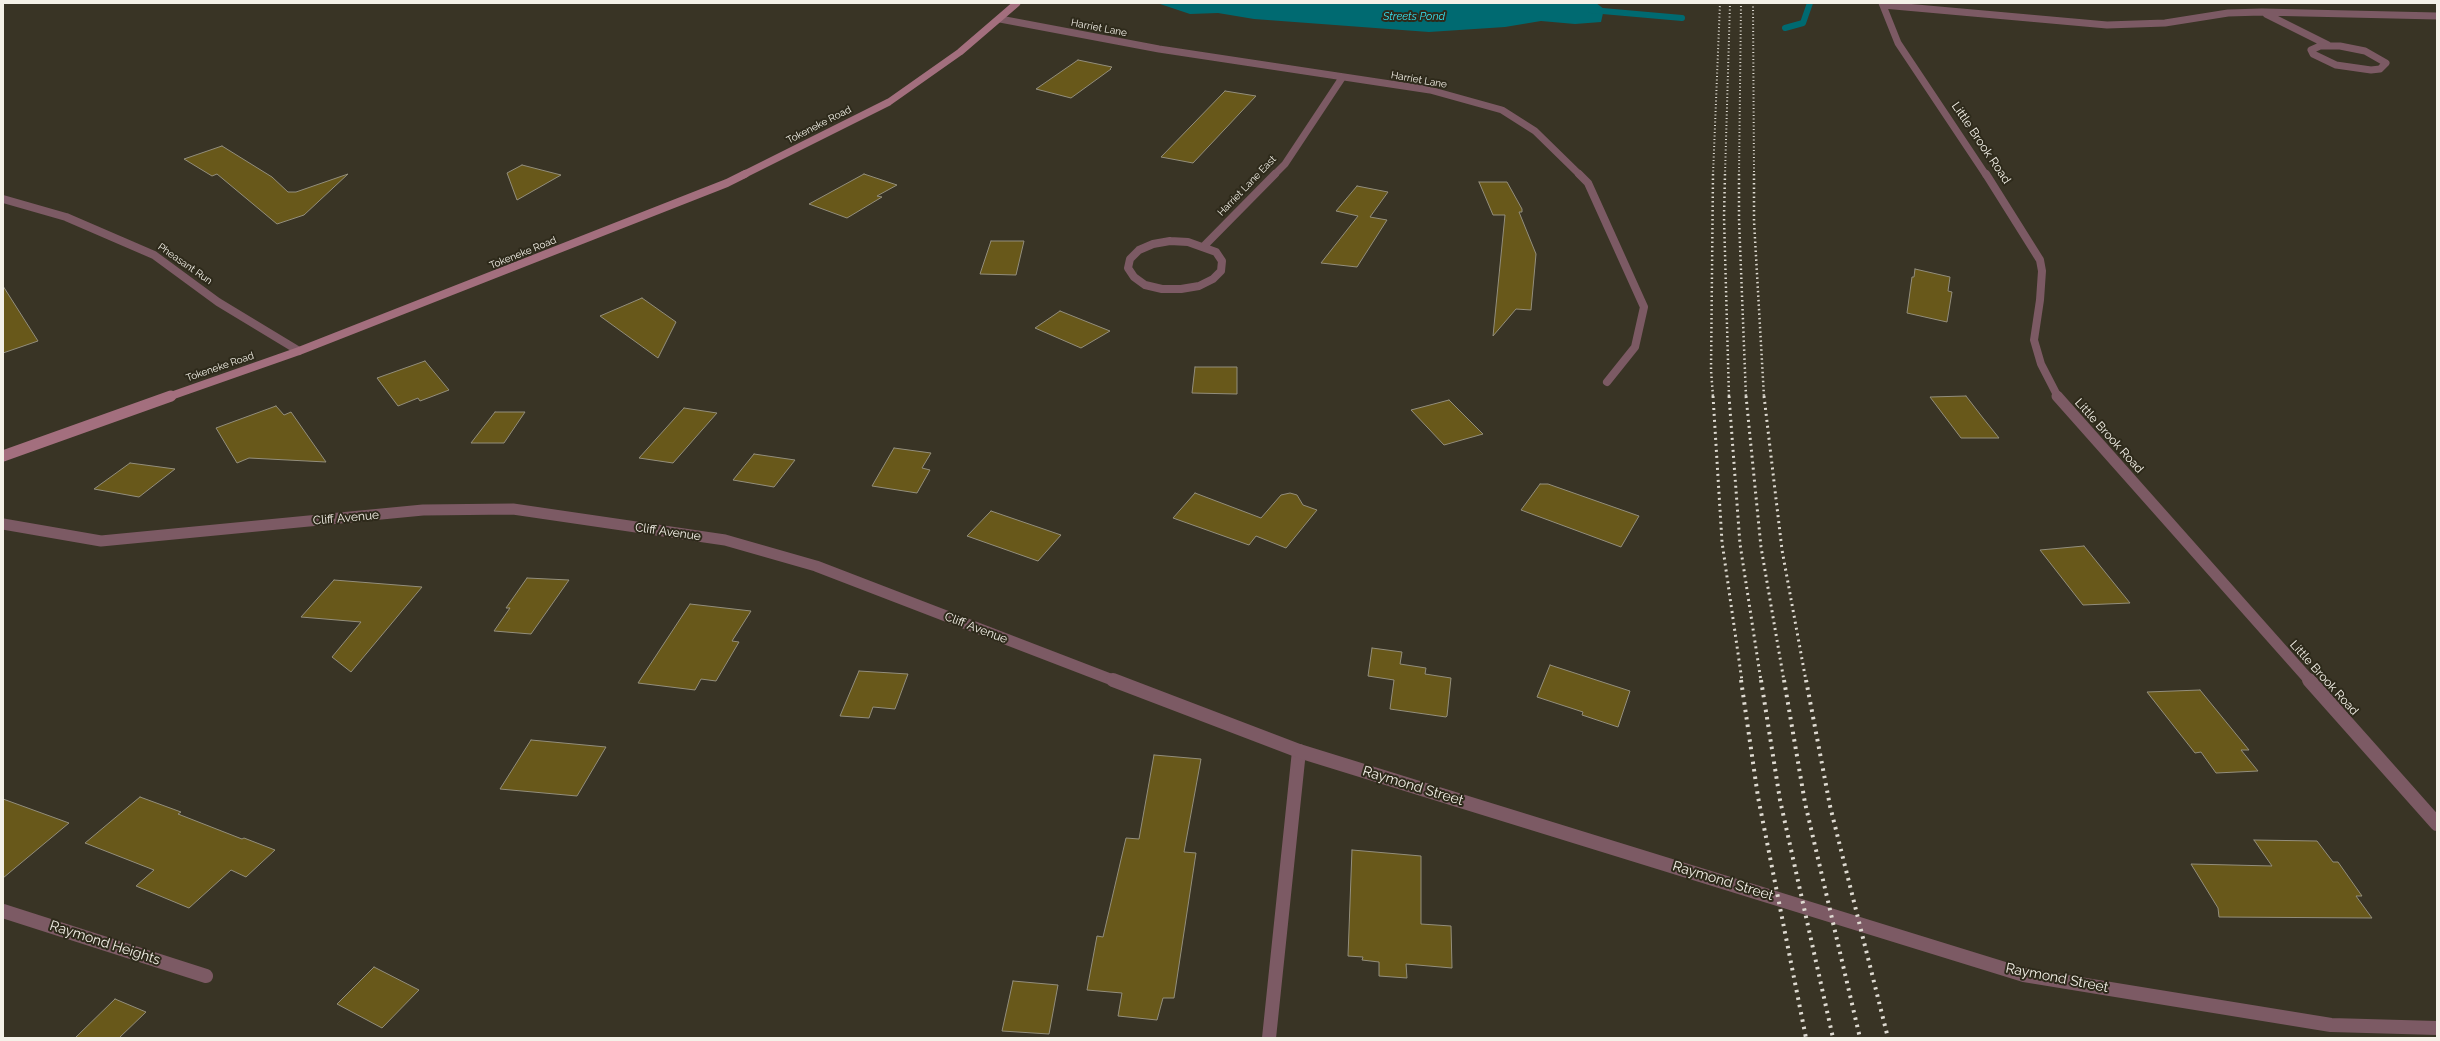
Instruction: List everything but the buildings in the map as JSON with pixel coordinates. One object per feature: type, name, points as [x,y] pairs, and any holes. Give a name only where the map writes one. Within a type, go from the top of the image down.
[{"type":"main road","name":"Tokeneke Road","points":[[3,456],[299,351],[727,184],[889,102],[960,52],[1017,3]]},
{"type":"street","points":[[1883,4],[2107,25],[2165,22],[2228,13],[2262,12],[2437,16]]},
{"type":"street","name":"Little Brook Road","points":[[1883,4],[1898,42],[2019,224],[2040,260],[2042,272],[2040,300],[2034,340],[2041,364],[2055,394],[2437,824]]},
{"type":"street","points":[[2262,12],[2328,45],[2365,51],[2382,59],[2386,63],[2385,67],[2371,70],[2348,68],[2326,62],[2312,54],[2311,50],[2314,48],[2328,45]]},
{"type":"street","name":"Harriet Lane","points":[[1000,19],[1159,50],[1430,90],[1502,110],[1535,131],[1588,183],[1644,307],[1635,347],[1607,382]]},
{"type":"street","name":"Harriet Lane East","points":[[1204,246],[1285,164],[1342,78]]},
{"type":"street","name":"Pheasant Run","points":[[3,199],[66,217],[154,255],[218,302],[299,351]]},
{"type":"street","points":[[1170,241],[1188,242],[1204,246],[1216,252],[1222,261],[1221,271],[1213,279],[1199,286],[1181,289],[1162,289],[1145,285],[1134,277],[1128,268],[1130,259],[1139,250],[1153,244],[1170,241]]},
{"type":"street","name":"Cliff Avenue","points":[[3,524],[101,541],[423,510],[513,509],[725,540],[816,566],[1299,751]]},
{"type":"street","points":[[1269,1038],[1299,751]]},
{"type":"street","name":"Raymond Street","points":[[1299,751],[2024,975],[2331,1025],[2437,1028]]},
{"type":"street","name":"Raymond Heights","points":[[3,911],[206,976]]},
{"type":"water","name":"Streets Pond","points":[[1157,3],[1596,3],[1604,9],[1601,22],[1575,24],[1541,21],[1505,27],[1429,32],[1254,19],[1218,13],[1190,14]]},
{"type":"waterway","points":[[1785,28],[1803,23],[1810,3]]},
{"type":"waterway","points":[[1591,10],[1682,18]]},
{"type":"railway","points":[[1713,175],[1720,3]]},
{"type":"railway","points":[[1725,175],[1730,3]]},
{"type":"railway","points":[[1739,175],[1741,3]]},
{"type":"railway","points":[[1753,3],[1754,175]]},
{"type":"railway","points":[[1713,174],[1711,370],[1713,397]]},
{"type":"railway","points":[[1725,174],[1724,217],[1729,397]]},
{"type":"railway","points":[[1739,175],[1739,219],[1746,397]]},
{"type":"railway","points":[[1754,175],[1754,221],[1764,397]]},
{"type":"railway","points":[[1713,396],[1722,542],[1742,681]]},
{"type":"railway","points":[[1729,396],[1740,544],[1761,681]]},
{"type":"railway","points":[[1746,396],[1761,547],[1784,681]]},
{"type":"railway","points":[[1764,396],[1782,550],[1806,681]]},
{"type":"railway","points":[[1741,680],[1758,797],[1806,1038]]},
{"type":"railway","points":[[1761,680],[1780,800],[1833,1038]]},
{"type":"railway","points":[[1784,680],[1805,803],[1860,1038]]},
{"type":"railway","points":[[1806,680],[1830,806],[1888,1038]]}]
